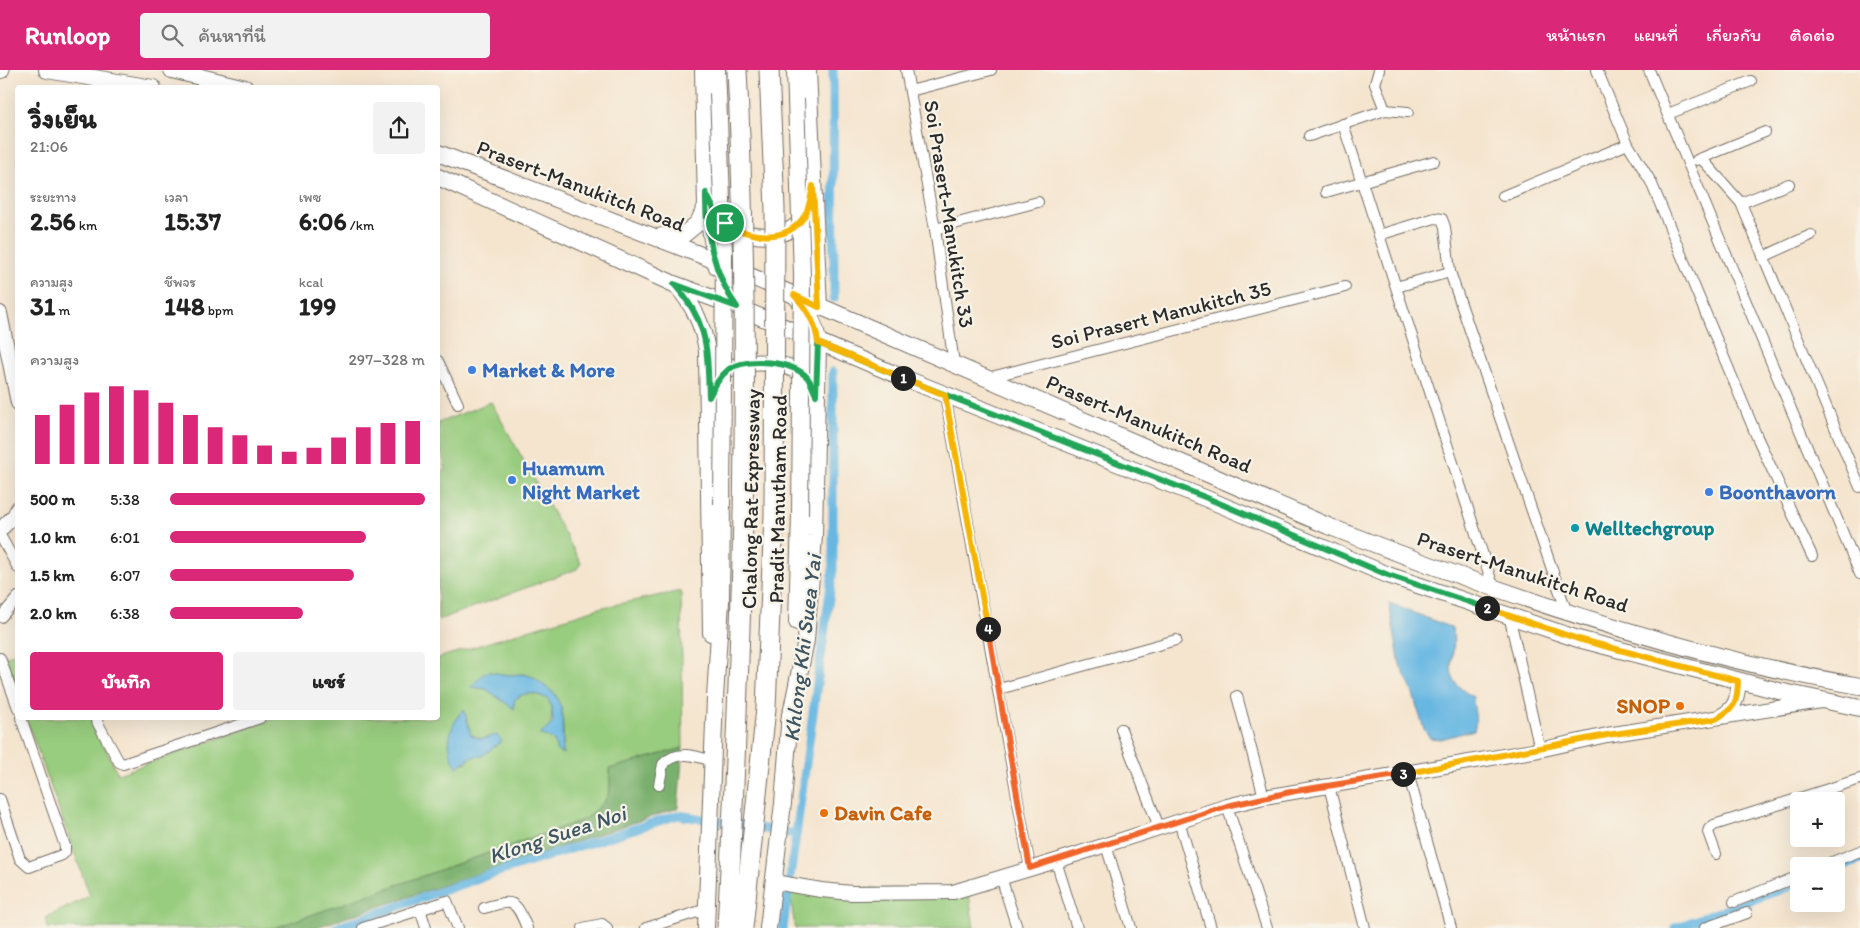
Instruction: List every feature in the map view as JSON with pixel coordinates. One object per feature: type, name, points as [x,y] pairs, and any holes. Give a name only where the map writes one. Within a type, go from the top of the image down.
[{"type":"highway","name":"Chalong Rat Expressway","points":[[726,928],[737,676],[744,427],[743,181],[737,70]]},
{"type":"highway","name":"Chalong Rat Expressway","points":[[743,928],[766,708],[774,516],[775,228],[770,70]]},
{"type":"main road","points":[[47,70],[136,85]]},
{"type":"main road","points":[[172,70],[233,85]]},
{"type":"main road","points":[[703,70],[706,199],[716,262],[726,289],[737,307]]},
{"type":"main road","points":[[706,928],[712,761],[721,601],[724,272],[717,70]]},
{"type":"main road","name":"Pradit Manutham Road","points":[[768,928],[784,885],[780,831],[797,638],[802,274],[795,70]]},
{"type":"main road","points":[[808,70],[819,307]]},
{"type":"main road","name":"Prasert-Manukitch Road","points":[[440,154],[716,262],[1194,466],[1328,526],[1398,553],[1566,610],[1718,654],[1856,683]]},
{"type":"main road","name":"Prasert-Manukitch Road","points":[[440,178],[674,284],[737,307],[818,343],[945,395],[1207,498],[1388,575],[1578,639],[1738,681],[1860,708]]},
{"type":"main road","points":[[706,199],[725,223],[736,230],[768,236],[784,233],[796,226],[804,217],[809,206],[813,186]]},
{"type":"main road","points":[[648,234],[682,236],[698,223],[706,199]]},
{"type":"main road","points":[[674,284],[695,309],[704,333],[709,397],[709,605],[715,698]]},
{"type":"main road","points":[[789,724],[806,640],[814,536],[818,343],[817,329],[811,317],[794,295]]},
{"type":"main road","points":[[709,397],[717,381],[730,369],[746,363],[766,363],[799,371],[808,378],[816,395]]},
{"type":"street","name":"Soi Prasert-Manukitch 33","points":[[906,70],[935,228],[954,364]]},
{"type":"street","points":[[910,90],[991,70]]},
{"type":"street","points":[[1379,70],[1375,84],[1385,110]]},
{"type":"street","points":[[1598,70],[1628,144],[1651,182],[1757,437],[1812,556]]},
{"type":"street","points":[[1649,70],[1860,574]]},
{"type":"street","points":[[1668,114],[1751,81]]},
{"type":"street","points":[[1309,136],[1385,110],[1408,112]]},
{"type":"street","points":[[1343,124],[1493,586]]},
{"type":"street","points":[[1689,163],[1765,132]]},
{"type":"street","points":[[1503,196],[1628,144]]},
{"type":"street","points":[[1701,158],[1741,203],[1860,487]]},
{"type":"street","points":[[1326,192],[1434,161]]},
{"type":"street","points":[[1741,203],[1789,184]]},
{"type":"street","points":[[935,228],[1038,202]]},
{"type":"street","points":[[1379,235],[1435,218],[1442,219],[1446,227],[1450,272],[1566,610]]},
{"type":"street","points":[[1763,256],[1811,235]]},
{"type":"street","points":[[1396,288],[1450,272]]},
{"type":"street","name":"Soi Prasert Manukitch 35","points":[[986,378],[1345,287]]},
{"type":"street","points":[[0,313],[15,379]]},
{"type":"street","points":[[440,365],[458,404]]},
{"type":"street","points":[[945,395],[1030,868]]},
{"type":"street","points":[[0,530],[15,514]]},
{"type":"street","points":[[0,535],[15,562]]},
{"type":"street","points":[[1,617],[15,601]]},
{"type":"street","points":[[1509,615],[1540,750]]},
{"type":"street","points":[[999,689],[1176,640]]},
{"type":"street","points":[[0,658],[15,700]]},
{"type":"street","points":[[1716,719],[1730,711],[1736,703],[1738,681]]},
{"type":"street","points":[[1237,696],[1264,797]]},
{"type":"street","points":[[784,885],[852,893],[945,892],[968,888],[1227,806],[1264,797],[1540,750],[1607,735],[1824,701]]},
{"type":"street","points":[[0,799],[20,859],[24,865],[29,866],[62,855],[65,852],[65,846],[22,720]]},
{"type":"street","points":[[96,720],[119,762],[123,764],[254,720]]},
{"type":"street","points":[[1121,729],[1159,827]]},
{"type":"street","points":[[660,785],[662,764],[674,755],[688,755],[712,761]]},
{"type":"street","points":[[1408,773],[1451,928]]},
{"type":"street","points":[[1716,854],[1708,832],[1708,829],[1714,825],[1860,779]]},
{"type":"street","points":[[1330,786],[1365,928]]},
{"type":"street","points":[[1227,806],[1267,928]]},
{"type":"street","points":[[1180,821],[1211,928]]},
{"type":"street","points":[[1106,845],[1131,928]]},
{"type":"street","points":[[1845,857],[1860,851]]},
{"type":"street","points":[[1056,861],[1077,928]]},
{"type":"street","points":[[1001,877],[1017,928]]},
{"type":"street","points":[[1734,902],[1790,880]]},
{"type":"street","points":[[363,928],[394,923],[420,909],[447,901],[458,928]]},
{"type":"street","points":[[484,908],[504,902],[512,902],[517,906],[526,928]]},
{"type":"street","points":[[420,909],[426,928]]},
{"type":"street","points":[[646,928],[707,909]]},
{"type":"street","points":[[1705,928],[1746,913]]},
{"type":"street","points":[[583,928],[602,924],[607,928]]},
{"type":"green space","points":[[491,402],[581,563],[577,569],[440,619],[440,472],[446,470],[440,448],[440,422]]},
{"type":"green space","points":[[681,591],[683,748],[609,769],[610,787],[606,799],[583,820],[274,928],[48,928],[45,918],[90,896],[27,720],[91,720],[118,774],[270,720],[440,720],[440,657],[599,608]],"holes":[[[489,672],[508,675],[523,674],[533,677],[555,694],[562,710],[564,744],[557,751],[554,740],[550,736],[552,708],[548,699],[534,694],[521,695],[513,701],[514,708],[486,689],[472,687]],[[464,709],[471,735],[481,739],[491,737],[482,756],[472,757],[464,764],[448,743],[457,717]]]},
{"type":"green space","points":[[15,653],[15,687],[5,657]]},
{"type":"green space","points":[[683,748],[678,808],[314,928],[274,928],[583,820],[606,799],[610,787],[609,769]]},
{"type":"green space","points":[[968,888],[974,928],[795,928],[789,889]]},
{"type":"water","points":[[1389,603],[1452,628],[1454,639],[1452,674],[1462,689],[1473,697],[1474,730],[1441,739],[1430,738],[1424,729],[1411,688],[1400,665]]},
{"type":"water","points":[[489,672],[508,675],[523,674],[533,677],[555,694],[562,710],[563,754],[557,751],[552,739],[540,735],[553,723],[552,708],[548,699],[534,694],[522,695],[514,701],[514,709],[486,689],[471,687],[483,674]]},
{"type":"water","points":[[464,709],[471,735],[481,739],[497,735],[502,741],[482,756],[472,757],[457,767],[450,752],[450,737],[455,722]]},
{"type":"waterway","name":"Khlong Khi Suea Yai","points":[[833,70],[834,298]]},
{"type":"waterway","name":"Khlong Khi Suea Yai","points":[[783,928],[833,570],[833,372]]},
{"type":"waterway","name":"Klong Suea Noi","points":[[336,928],[479,878],[678,815],[796,834]]},
{"type":"waterway","points":[[1845,866],[1860,860]]},
{"type":"waterway","points":[[1675,928],[1790,886]]},
{"type":"place","name":"Market & More","points":[[472,370]]},
{"type":"place","name":"Huamum Night Market","points":[[512,480]]},
{"type":"place","name":"Boonthavorn","points":[[1709,492]]},
{"type":"place","name":"Welltechgroup","points":[[1575,528]]},
{"type":"place","name":"SNOP","points":[[1680,706]]},
{"type":"place","name":"Davin Cafe","points":[[824,813]]},
{"type":"route","points":[[725,223],[715,211],[706,193],[708,221],[716,262],[729,295],[737,307],[674,284],[695,309],[704,333],[707,350],[709,397],[717,381],[730,369],[746,363],[787,366],[799,371],[808,378],[816,395],[818,343],[1207,498],[1388,575],[1578,639],[1738,681],[1736,703],[1730,711],[1716,719],[1607,735],[1538,750],[1264,797],[1227,806],[1030,868],[945,395],[818,343],[817,329],[805,307],[794,295],[819,307],[813,186],[809,206],[804,217],[796,226],[784,233],[768,236],[752,234],[736,230],[725,223]]}]
